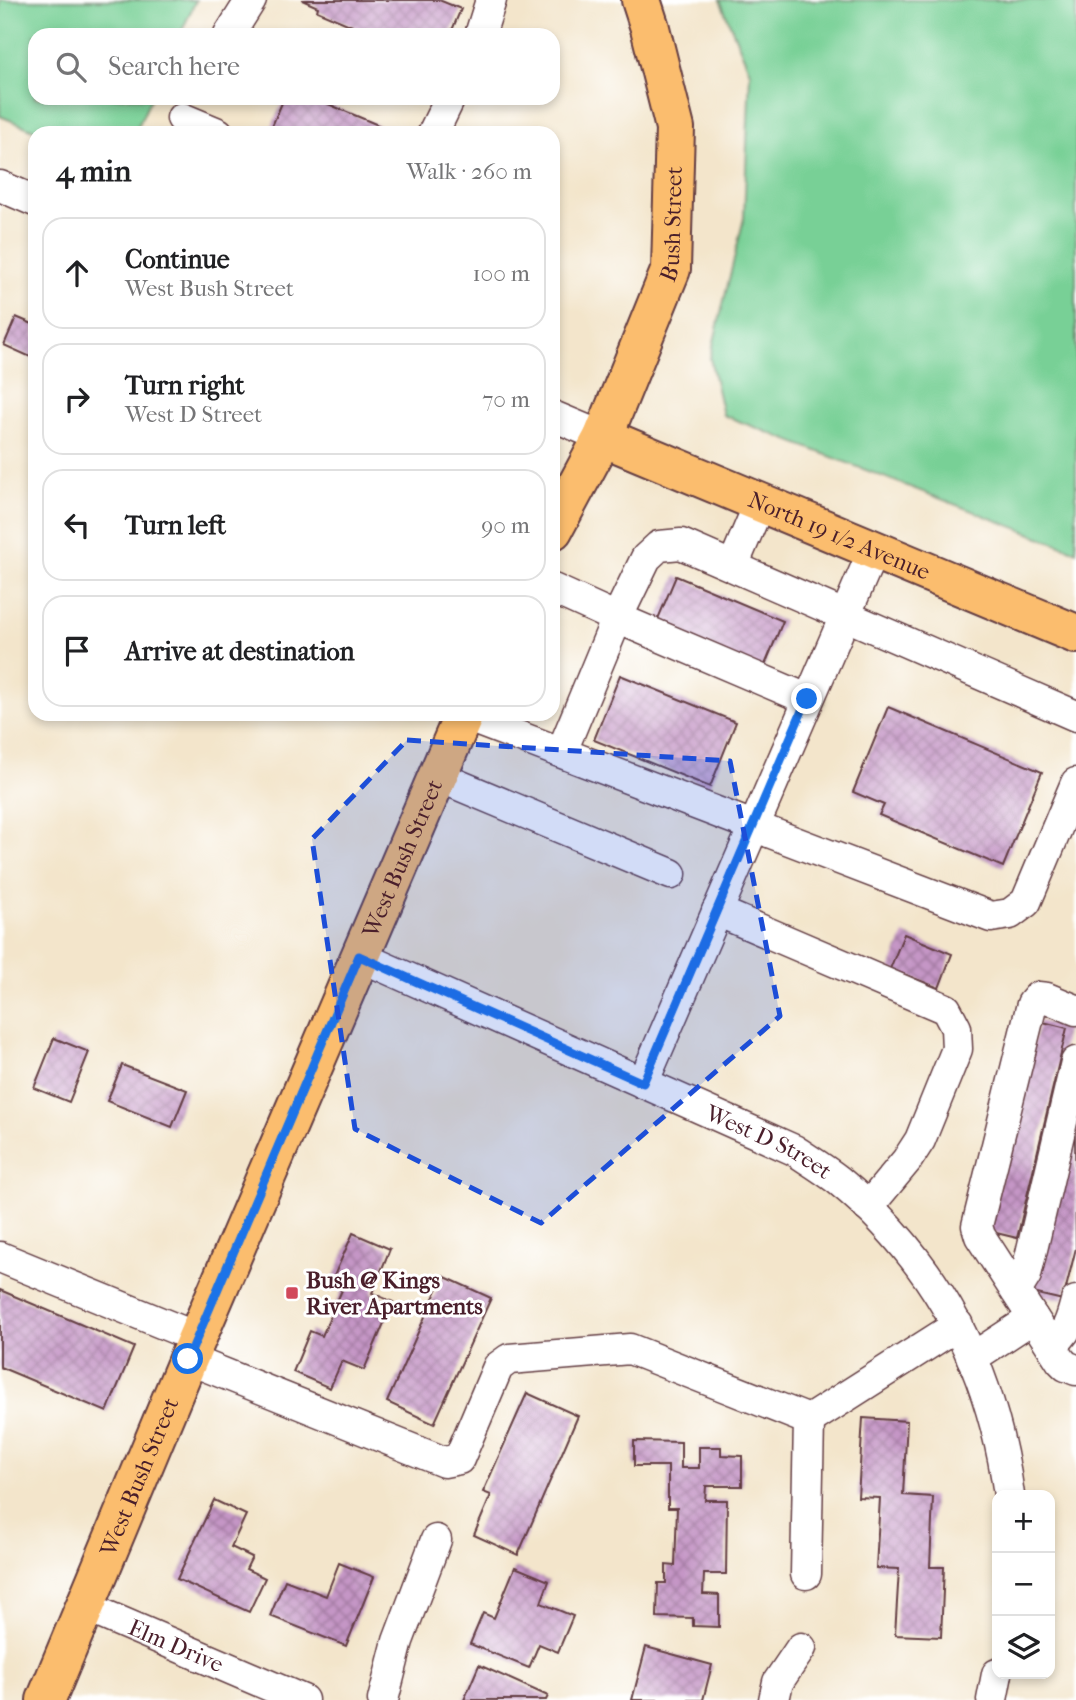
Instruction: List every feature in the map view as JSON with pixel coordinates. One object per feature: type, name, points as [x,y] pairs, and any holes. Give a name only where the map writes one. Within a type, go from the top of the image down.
[{"type":"main road","name":"Bush Street","points":[[603,437],[671,269],[675,128],[641,0]]},
{"type":"main road","name":"North 19 1/2 Avenue","points":[[603,437],[1076,634]]},
{"type":"main road","points":[[560,517],[603,437]]},
{"type":"main road","name":"West Bush Street","points":[[46,1700],[359,956],[461,721]]},
{"type":"street","points":[[233,28],[251,0]]},
{"type":"street","points":[[482,28],[491,0]]},
{"type":"street","points":[[436,126],[447,105]]},
{"type":"street","points":[[183,116],[204,126]]},
{"type":"street","points":[[0,186],[28,198]]},
{"type":"street","points":[[560,419],[603,437]]},
{"type":"street","points":[[733,566],[760,502]]},
{"type":"street","points":[[562,751],[646,558],[659,546],[681,544],[1076,716]]},
{"type":"street","points":[[643,1083],[807,699],[874,550]]},
{"type":"street","points":[[560,592],[807,699]]},
{"type":"street","points":[[483,721],[754,828],[991,917],[1010,914],[1026,902],[1076,783]]},
{"type":"street","points":[[438,776],[671,874]]},
{"type":"street","points":[[717,911],[946,1009],[956,1028],[957,1049],[920,1140],[868,1207]]},
{"type":"street","name":"West D Street","points":[[359,956],[794,1150],[836,1178],[868,1207],[912,1255],[937,1289],[958,1325],[984,1386],[1003,1449],[1008,1490]]},
{"type":"street","points":[[1076,1010],[1047,998],[1038,997],[1032,1004],[977,1226],[980,1236],[1051,1345],[1066,1366],[1076,1370]]},
{"type":"street","points":[[1016,1291],[1026,1275],[1076,1062]]},
{"type":"street","points":[[0,1257],[193,1349],[444,1462],[459,1459],[498,1367],[509,1359],[630,1349],[809,1420]]},
{"type":"street","points":[[1051,1345],[1062,1338],[1070,1326],[1076,1301]]},
{"type":"street","points":[[972,1358],[1033,1318]]},
{"type":"street","points":[[809,1420],[958,1325]]},
{"type":"street","points":[[806,1574],[809,1420]]},
{"type":"street","points":[[383,1700],[398,1641],[436,1540]]},
{"type":"street","name":"Elm Drive","points":[[86,1607],[303,1700]]},
{"type":"street","points":[[774,1700],[778,1682],[801,1648]]},
{"type":"street","points":[[992,1700],[996,1679]]},
{"type":"highlighted area","points":[[407,740],[730,761],[780,1016],[541,1223],[355,1129],[312,839]]},
{"type":"green space","points":[[0,0],[196,0],[183,28],[28,28],[28,105],[148,105],[138,126],[28,128],[0,116]]},
{"type":"green space","points":[[720,0],[1076,0],[1076,551],[723,415],[710,358],[744,218],[750,72]]},
{"type":"building","points":[[302,0],[439,0],[461,9],[453,28],[357,28],[317,11],[318,7]]},
{"type":"building","points":[[281,105],[331,105],[380,126],[272,126]]},
{"type":"building","points":[[16,317],[28,322],[28,356],[4,345]]},
{"type":"building","points":[[676,576],[783,621],[763,670],[655,626]]},
{"type":"building","points":[[620,675],[736,722],[710,787],[594,740]]},
{"type":"building","points":[[888,707],[1042,772],[1003,867],[879,815],[884,805],[853,792]]},
{"type":"building","points":[[904,934],[952,954],[939,988],[890,969]]},
{"type":"building","points":[[1039,1021],[1067,1028],[1017,1238],[988,1231]]},
{"type":"building","points":[[54,1038],[89,1052],[69,1102],[34,1088]]},
{"type":"building","points":[[122,1065],[187,1090],[172,1127],[107,1101]]},
{"type":"building","points":[[1075,1129],[1076,1248],[1063,1300],[1033,1293]]},
{"type":"building","points":[[353,1233],[390,1249],[372,1293],[393,1302],[364,1370],[342,1361],[330,1388],[293,1372],[310,1331],[322,1336],[342,1290],[330,1285]]},
{"type":"building","points":[[443,1276],[491,1298],[434,1424],[387,1402]]},
{"type":"building","points":[[0,1290],[134,1347],[107,1412],[0,1367]]},
{"type":"building","points":[[527,1393],[578,1416],[518,1555],[474,1535],[491,1495],[483,1492]]},
{"type":"building","points":[[863,1418],[907,1421],[903,1495],[933,1497],[930,1567],[944,1567],[941,1637],[895,1635],[899,1569],[876,1568],[880,1498],[858,1497]]},
{"type":"building","points":[[634,1441],[681,1442],[681,1468],[699,1468],[699,1447],[721,1447],[721,1455],[742,1456],[742,1486],[706,1486],[705,1500],[727,1500],[726,1574],[704,1574],[703,1594],[719,1595],[719,1627],[693,1626],[693,1618],[657,1617],[658,1583],[666,1583],[666,1565],[675,1566],[677,1508],[668,1508],[668,1466],[634,1466]]},
{"type":"building","points":[[214,1500],[246,1515],[231,1547],[252,1557],[246,1569],[265,1578],[249,1612],[177,1579]]},
{"type":"building","points":[[339,1563],[374,1577],[346,1646],[270,1616],[285,1580],[326,1596]]},
{"type":"building","points":[[515,1567],[549,1581],[541,1603],[573,1616],[558,1652],[539,1644],[529,1668],[470,1644],[483,1613],[494,1618]]},
{"type":"building","points":[[646,1647],[712,1665],[703,1700],[632,1700]]},
{"type":"building","points":[[479,1665],[548,1696],[546,1700],[464,1700]]},
{"type":"place","name":"Bush @ Kings River Apartments","points":[[292,1293]]},
{"type":"route","points":[[188,1359],[359,956],[643,1083],[807,699]]}]
